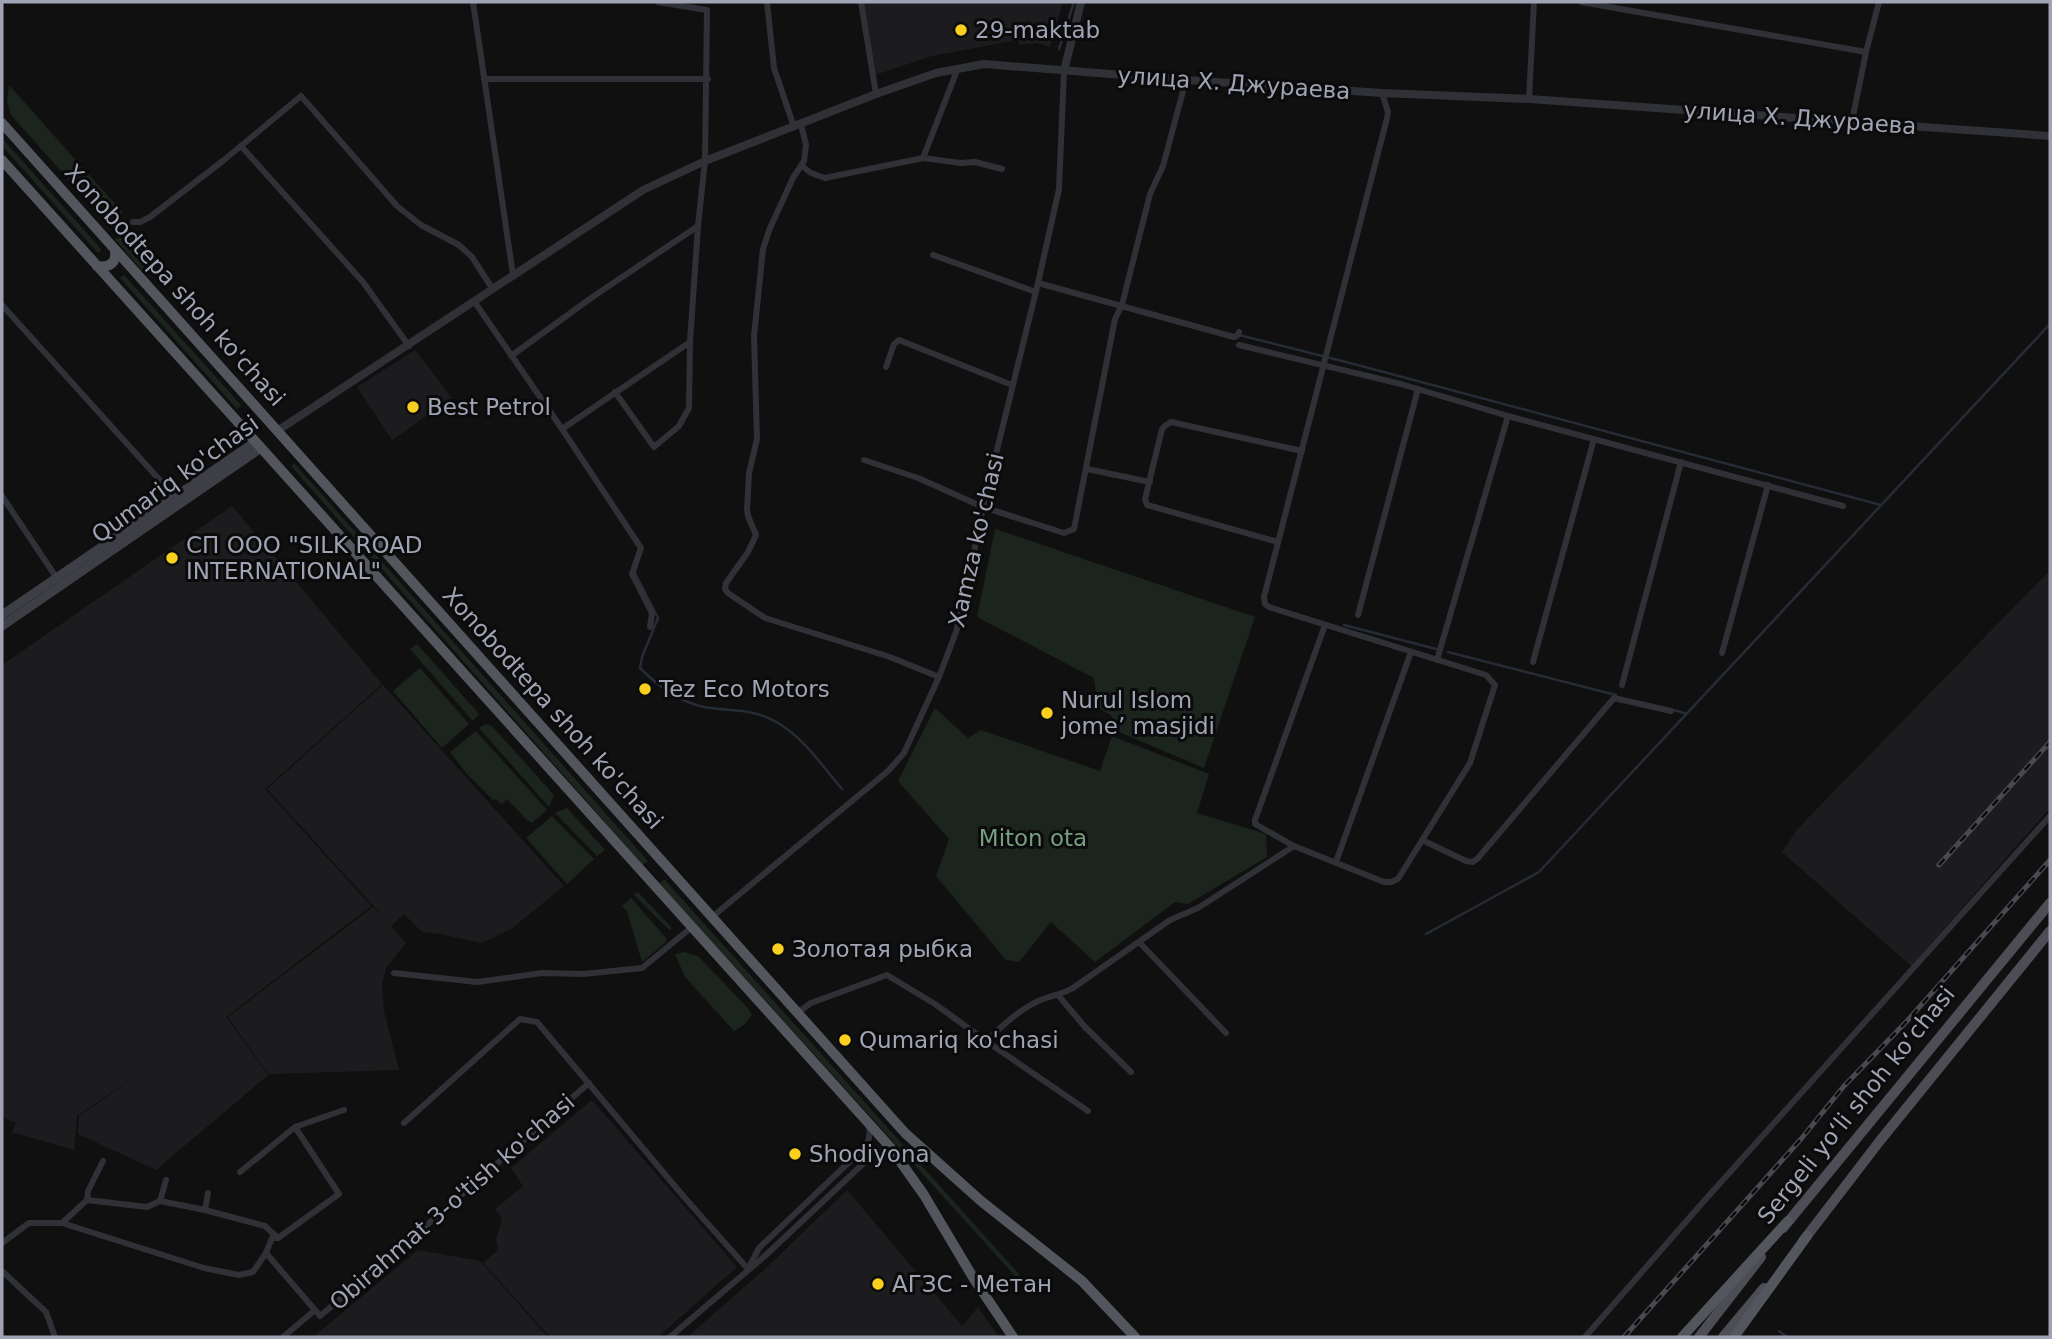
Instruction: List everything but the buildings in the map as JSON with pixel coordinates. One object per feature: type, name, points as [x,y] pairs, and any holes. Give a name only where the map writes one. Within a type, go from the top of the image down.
[{"type":"highway","name":"Xonobodtepa shoh ko'chasi","points":[[2,123],[905,1133],[981,1201],[1082,1281],[1135,1337]]},
{"type":"highway","name":"Xonobodtepa shoh ko'chasi","points":[[2,160],[890,1147],[924,1195],[974,1279],[1013,1337]]},
{"type":"highway","points":[[97,267],[111,265],[115,259],[115,251]]},
{"type":"highway","name":"Qumariq ko'chasi","points":[[258,445],[277,431]]},
{"type":"highway","points":[[652,883],[656,871],[669,869]]},
{"type":"highway","points":[[1682,1337],[1788,1221]]},
{"type":"highway","points":[[1734,1337],[1807,1236]]},
{"type":"main road","name":"Qumariq ko'chasi","points":[[2,615],[59,581],[258,445]]},
{"type":"main road","name":"Qumariq ko'chasi","points":[[2,626],[59,581]]},
{"type":"main road","name":"Sergeli yo‘li shoh ko‘chasi","points":[[1699,1337],[1788,1221],[2050,903]]},
{"type":"main road","name":"Sergeli yo‘li shoh ko‘chasi","points":[[1723,1337],[1807,1236],[1947,1055],[2050,931]]},
{"type":"street","points":[[483,2],[473,3],[513,275]]},
{"type":"street","points":[[615,392],[654,447],[679,426],[689,408],[690,342],[705,161],[707,10],[658,2]]},
{"type":"street","points":[[767,2],[775,68],[806,145],[802,166],[793,178],[770,228],[764,249],[754,336],[757,439],[749,473],[747,510],[757,535],[726,583],[725,589],[765,618],[890,657],[939,677]]},
{"type":"street","points":[[861,2],[876,94]]},
{"type":"street","points":[[1064,71],[1081,2]]},
{"type":"street","points":[[1529,99],[1534,2]]},
{"type":"street","points":[[1581,2],[1866,52]]},
{"type":"street","points":[[1852,121],[1879,2]]},
{"type":"street","name":"улица Х. Джураева","points":[[277,431],[643,190],[705,161],[876,94],[958,68],[984,64],[1186,80],[1382,93],[1529,99],[2050,136]]},
{"type":"street","points":[[923,158],[958,68]]},
{"type":"street","name":"Xamza ko'chasi","points":[[712,917],[888,771],[904,753],[939,677],[964,601],[983,507],[1059,188],[1064,71]]},
{"type":"street","points":[[484,79],[708,79]]},
{"type":"street","points":[[864,460],[918,478],[983,507],[1065,533],[1074,529],[1115,319],[1122,305],[1150,194],[1163,166],[1186,80]]},
{"type":"street","points":[[1325,625],[1255,824],[1294,846],[1384,882],[1391,882],[1398,879],[1471,763],[1495,685],[1486,675],[1269,607],[1265,604],[1264,597],[1387,118],[1388,112],[1382,93]]},
{"type":"street","points":[[133,222],[150,217],[301,96],[397,206],[421,225],[459,245],[472,257],[492,288]]},
{"type":"street","points":[[241,146],[363,282],[409,346]]},
{"type":"street","points":[[802,166],[825,178],[923,158],[975,162],[1002,169]]},
{"type":"street","points":[[511,356],[698,226]]},
{"type":"street","points":[[933,255],[1036,292]]},
{"type":"street","points":[[1038,283],[1234,337],[1237,337],[1239,332]]},
{"type":"street","points":[[474,301],[641,548],[632,574],[652,613],[650,627]]},
{"type":"street","points":[[2,304],[176,501]]},
{"type":"street","points":[[886,368],[894,344],[899,340],[1012,385]]},
{"type":"street","points":[[562,429],[690,342]]},
{"type":"street","points":[[1239,345],[1419,389],[1508,416],[1843,506]]},
{"type":"street","points":[[1358,615],[1419,389]]},
{"type":"street","points":[[1437,660],[1508,416]]},
{"type":"street","points":[[1279,542],[1147,505],[1146,499],[1163,429],[1171,422],[1302,451]]},
{"type":"street","points":[[1533,662],[1594,439]]},
{"type":"street","points":[[1622,685],[1681,462]]},
{"type":"street","points":[[1087,469],[1150,482]]},
{"type":"street","points":[[1722,653],[1768,485]]},
{"type":"street","points":[[2,496],[59,581]]},
{"type":"street","points":[[1336,862],[1411,652]]},
{"type":"street","points":[[1422,840],[1473,862],[1614,698],[1671,711]]},
{"type":"street","points":[[1585,1337],[2050,816]]},
{"type":"street","points":[[986,1041],[1006,1022],[1044,998],[1073,988],[1170,920],[1198,908],[1294,846]]},
{"type":"street","points":[[394,973],[477,982],[542,973],[583,974],[642,968],[692,927]]},
{"type":"street","points":[[1139,942],[1226,1033]]},
{"type":"street","points":[[797,1013],[811,1003],[887,975],[936,1004],[1088,1111]]},
{"type":"street","points":[[1058,995],[1085,1027],[1131,1072]]},
{"type":"street","name":"Obirahmat 3-o'tish ko'chasi","points":[[404,1124],[520,1018],[537,1022],[684,1198],[748,1269]]},
{"type":"street","name":"Obirahmat 3-o'tish ko'chasi","points":[[266,1253],[320,1316],[589,1083]]},
{"type":"street","points":[[240,1172],[295,1127],[344,1110]]},
{"type":"street","points":[[748,1269],[759,1248],[866,1146],[870,1130],[866,1120]]},
{"type":"street","points":[[2,1243],[29,1223],[62,1223],[204,1268],[239,1275],[253,1272],[272,1238],[278,1238],[339,1194],[295,1127]]},
{"type":"street","points":[[670,1337],[790,1234],[867,1160],[890,1147]]},
{"type":"street","points":[[62,1223],[87,1200],[88,1191],[103,1161]]},
{"type":"street","points":[[160,1201],[166,1180]]},
{"type":"street","points":[[205,1210],[208,1194]]},
{"type":"street","points":[[87,1200],[147,1207],[160,1201],[265,1226],[278,1238]]},
{"type":"street","points":[[2,1271],[46,1312],[55,1337]]},
{"type":"street","name":"Obirahmat 3-o'tish ko'chasi","points":[[283,1337],[315,1310]]},
{"type":"shaded area","name":"29-maktab","points":[[862,2],[1063,2],[1050,47],[1038,43],[1020,45],[1017,40],[932,56],[875,75]]},
{"type":"shaded area","points":[[415,350],[452,398],[392,440],[357,387]]},
{"type":"shaded area","points":[[232,506],[382,684],[265,789],[371,906],[226,1017],[268,1075],[156,1170],[78,1134],[79,1116],[150,1066],[77,1116],[74,1150],[12,1132],[16,1123],[2,1117],[2,665]]},
{"type":"shaded area","points":[[2050,570],[2050,808],[1911,966],[1782,852],[1806,820]]},
{"type":"shaded area","points":[[383,685],[564,886],[511,929],[482,943],[422,932],[404,914],[391,926],[406,943],[386,968],[382,985],[384,1011],[399,1070],[268,1074],[228,1017],[373,907],[388,922],[267,789]]},
{"type":"shaded area","points":[[592,1100],[737,1267],[658,1337],[550,1337],[483,1263],[498,1250],[496,1239],[502,1219],[495,1209],[523,1186],[511,1168]]},
{"type":"shaded area","points":[[847,1190],[962,1326],[978,1307],[999,1337],[687,1337],[764,1270]]},
{"type":"shaded area","points":[[418,1250],[480,1261],[548,1337],[313,1337]]},
{"type":"green space","points":[[9,85],[122,212],[119,223],[108,224],[11,115],[7,101]]},
{"type":"green space","points":[[2,138],[101,249],[100,252],[97,252],[2,146]]},
{"type":"green space","points":[[132,235],[147,273],[145,274],[115,239]]},
{"type":"green space","points":[[124,275],[241,405],[237,409],[120,278]]},
{"type":"green space","points":[[294,463],[648,861],[643,865],[291,466]]},
{"type":"green space","points":[[995,529],[1255,617],[1204,768],[1119,732],[1111,715],[1098,708],[1094,678],[977,617]]},
{"type":"green space","points":[[417,644],[479,714],[473,721],[410,649]]},
{"type":"green space","points":[[420,668],[469,724],[442,748],[393,691]]},
{"type":"green space","name":"Miton ota","points":[[935,708],[968,738],[981,730],[1100,771],[1112,736],[1209,774],[1197,813],[1266,834],[1267,857],[1188,904],[1175,902],[1095,962],[1051,922],[1019,962],[1006,960],[936,876],[949,839],[898,781]]},
{"type":"green space","points":[[486,724],[492,726],[554,795],[549,807],[479,728]]},
{"type":"green space","points":[[476,731],[547,810],[532,823],[507,799],[502,804],[496,799],[493,800],[450,752]]},
{"type":"green space","points":[[567,808],[605,850],[597,856],[555,813]]},
{"type":"green space","points":[[552,816],[594,859],[567,884],[526,838]]},
{"type":"green space","points":[[665,880],[1019,1277],[1016,1277],[660,884]]},
{"type":"green space","points":[[638,892],[671,927],[671,930],[634,895]]},
{"type":"green space","points":[[631,898],[667,939],[642,962],[627,911],[622,906]]},
{"type":"green space","points":[[684,952],[698,956],[746,1006],[752,1015],[744,1025],[734,1031],[685,977],[675,954]]},
{"type":"waterway","points":[[1059,49],[1074,2]]},
{"type":"waterway","points":[[1426,934],[1539,872],[2050,324]]},
{"type":"waterway","points":[[1239,335],[1881,505]]},
{"type":"waterway","points":[[635,573],[658,618],[640,668],[661,686],[686,701],[704,707],[759,714],[778,723],[805,745],[842,789]]},
{"type":"waterway","points":[[1344,625],[1436,649]]},
{"type":"waterway","points":[[1448,652],[1616,695]]},
{"type":"waterway","points":[[1674,710],[1687,714]]},
{"type":"waterway","points":[[1779,1331],[1787,1337]]},
{"type":"railway","points":[[1939,865],[2050,742]]},
{"type":"railway","points":[[1624,1337],[1801,1139],[1844,1086],[1907,1021],[2050,860]]},
{"type":"place","name":"29-maktab","points":[[961,30]]},
{"type":"place","name":"Best Petrol","points":[[413,407]]},
{"type":"place","name":"СП ООО \"SILK ROAD INTERNATIONAL\"","points":[[172,558]]},
{"type":"place","name":"Tez Eco Motors","points":[[645,689]]},
{"type":"place","name":"Nurul Islom jome’ masjidi","points":[[1047,713]]},
{"type":"place","name":"Золотая рыбка","points":[[778,949]]},
{"type":"place","name":"Qumariq ko'chasi","points":[[845,1040]]},
{"type":"place","name":"Shodiyona","points":[[795,1154]]},
{"type":"place","name":"АГЗС - Метан","points":[[878,1284]]}]
